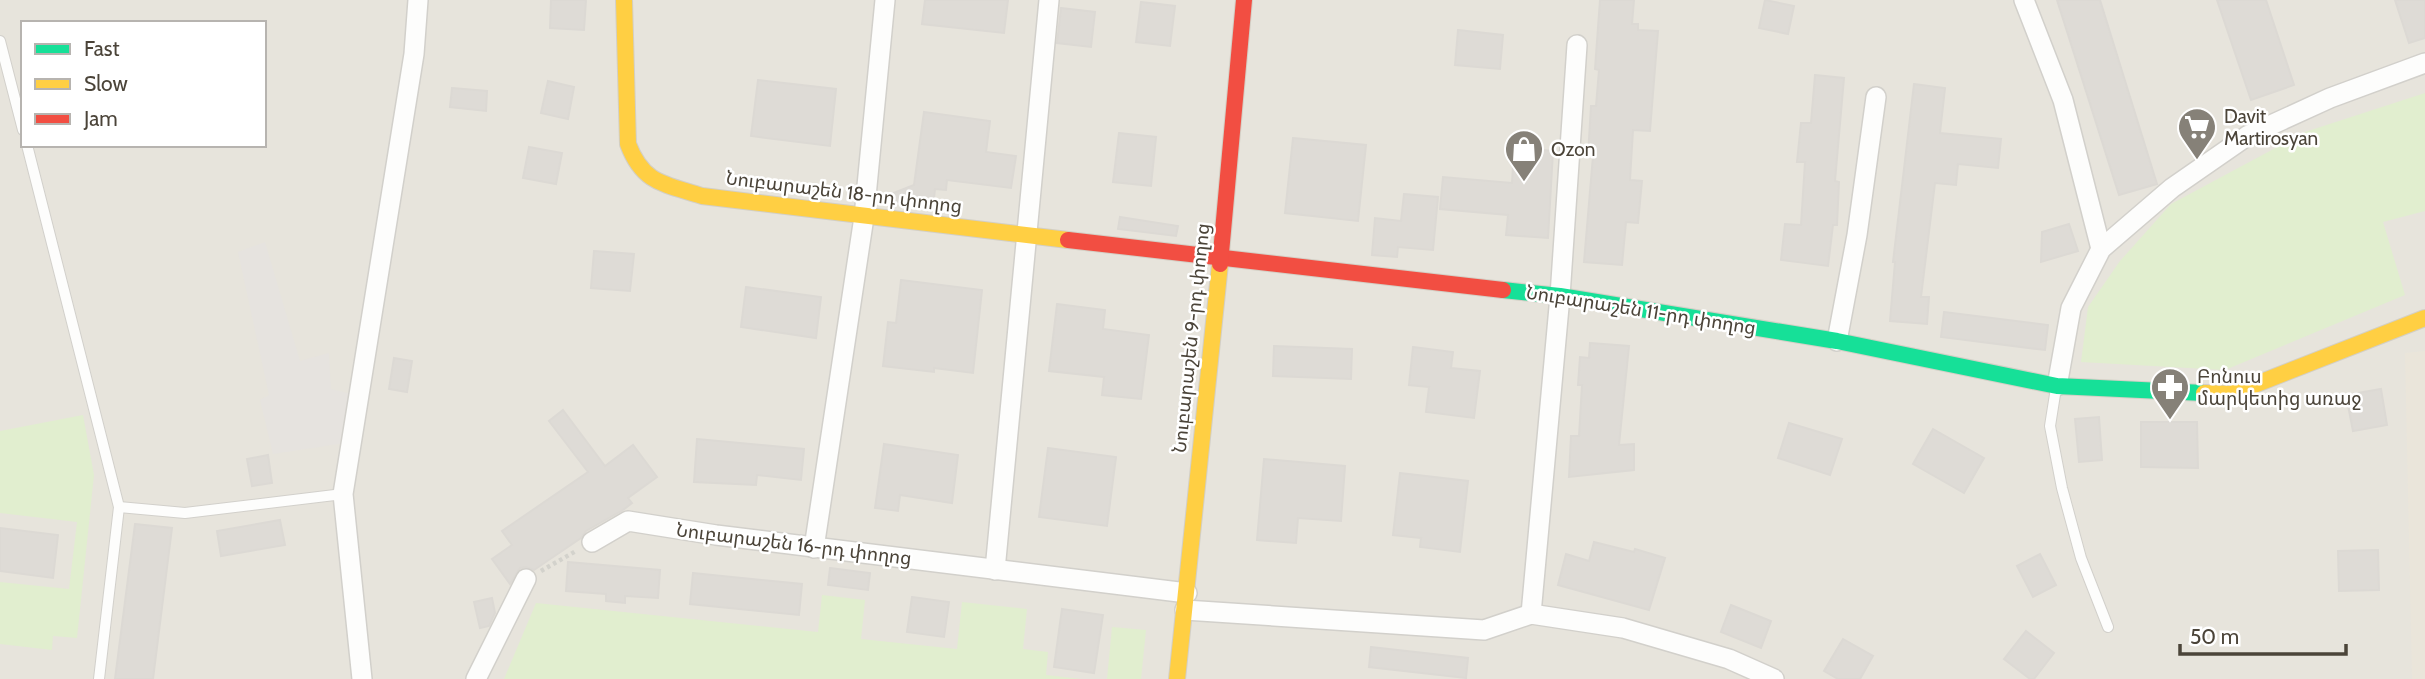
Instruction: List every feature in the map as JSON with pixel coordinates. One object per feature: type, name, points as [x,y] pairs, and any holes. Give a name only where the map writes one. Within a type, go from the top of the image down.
[{"type":"street","points":[[362,679],[343,494],[414,54],[418,0]]},
{"type":"street","name":"Նուբարաշեն 18-րդ փողոց","points":[[624,0],[628,144],[635,163],[651,179],[702,195],[864,217],[1221,258]]},
{"type":"street","points":[[814,548],[864,217],[885,0]]},
{"type":"street","points":[[995,570],[1049,0]]},
{"type":"street","name":"Նուբարաշեն 9-րդ փողոց","points":[[1177,679],[1221,258],[1244,0]]},
{"type":"street","points":[[2024,0],[2063,100],[2101,249]]},
{"type":"street","points":[[1577,45],[1560,296],[1531,614],[1623,628],[1729,659],[1774,679]]},
{"type":"street","points":[[2057,386],[2071,308],[2101,249],[2172,188],[2246,136],[2330,98],[2425,63]]},
{"type":"street","points":[[1837,341],[1857,235],[1876,97]]},
{"type":"street","name":"Նուբարաշեն 11-րդ փողոց","points":[[1221,258],[1560,296],[1837,341],[2057,386],[2231,394],[2425,318]]},
{"type":"street","name":"Նուբարաշեն 16-րդ փողոց","points":[[592,542],[628,521],[814,548],[995,570],[1186,602],[1484,630],[1531,614]]},
{"type":"street","points":[[476,679],[526,579]]},
{"type":"lane","points":[[0,41],[21,122]]},
{"type":"lane","points":[[28,147],[119,507],[99,679]]},
{"type":"lane","points":[[2057,386],[2050,426],[2062,488],[2081,558],[2108,626]]},
{"type":"lane","points":[[119,507],[185,513],[343,494]]},
{"type":"path","points":[[526,579],[592,542]]},
{"type":"shaded area","points":[[0,0],[2425,0],[2425,679],[0,679]]},
{"type":"shaded area","points":[[265,242],[300,361],[329,353],[331,389],[356,395],[345,443],[273,454],[260,400],[269,395],[238,252]]},
{"type":"shaded area","points":[[2425,351],[2425,679],[2412,679],[2405,353]]},
{"type":"green space","points":[[2425,93],[2425,211],[2383,222],[2405,295],[2225,370],[2081,362],[2088,307],[2120,261],[2171,204],[2305,132]]},
{"type":"green space","points":[[83,415],[94,475],[77,638],[53,636],[52,650],[0,644],[0,582],[69,589],[77,522],[0,513],[0,431]]},
{"type":"green space","points":[[822,595],[865,600],[861,639],[957,649],[962,602],[1027,609],[1023,649],[1048,652],[1046,675],[1081,679],[504,679],[536,603],[818,632]]},
{"type":"green space","points":[[1112,627],[1146,630],[1141,679],[1107,679]]},
{"type":"building","points":[[551,0],[586,0],[584,30],[550,28]]},
{"type":"building","points":[[925,0],[1008,0],[1004,33],[922,24]]},
{"type":"building","points":[[1600,0],[1634,0],[1632,24],[1638,24],[1638,30],[1658,31],[1650,131],[1633,130],[1630,180],[1642,181],[1638,223],[1626,222],[1622,265],[1584,262],[1593,156],[1588,156],[1591,106],[1596,106],[1599,70],[1595,69]]},
{"type":"building","points":[[1765,0],[1794,6],[1788,34],[1759,28]]},
{"type":"building","points":[[2057,0],[2100,0],[2157,184],[2119,195]]},
{"type":"building","points":[[2217,0],[2266,0],[2294,85],[2251,100]]},
{"type":"building","points":[[2395,0],[2425,0],[2425,38],[2409,43]]},
{"type":"building","points":[[1141,2],[1175,6],[1170,46],[1136,42]]},
{"type":"building","points":[[1061,8],[1095,12],[1091,47],[1057,43]]},
{"type":"building","points":[[1458,30],[1503,35],[1500,69],[1455,65]]},
{"type":"building","points":[[1815,75],[1844,78],[1835,181],[1839,182],[1837,225],[1833,225],[1828,266],[1781,260],[1785,224],[1801,225],[1805,162],[1797,162],[1801,123],[1811,123]]},
{"type":"building","points":[[758,80],[836,89],[830,146],[751,136]]},
{"type":"building","points":[[548,81],[574,87],[568,119],[541,113]]},
{"type":"building","points":[[1914,84],[1945,88],[1940,133],[2001,139],[1998,168],[1958,164],[1956,185],[1935,183],[1921,297],[1929,297],[1927,324],[1890,321],[1893,262]]},
{"type":"building","points":[[452,88],[487,91],[486,111],[450,107]]},
{"type":"building","points":[[924,112],[990,121],[986,152],[1016,156],[1011,188],[947,180],[946,190],[935,189],[933,207],[878,199],[914,185]]},
{"type":"building","points":[[1119,133],[1156,137],[1151,186],[1113,182]]},
{"type":"building","points":[[1293,138],[1366,145],[1358,221],[1285,213]]},
{"type":"building","points":[[529,147],[562,153],[556,184],[523,178]]},
{"type":"building","points":[[1514,148],[1553,151],[1548,238],[1506,235],[1508,215],[1440,209],[1443,177],[1512,183]]},
{"type":"building","points":[[1404,194],[1438,197],[1433,250],[1398,247],[1397,257],[1372,255],[1375,218],[1401,221]]},
{"type":"building","points":[[1120,217],[1178,226],[1176,236],[1118,229]]},
{"type":"building","points":[[2069,224],[2078,251],[2041,262],[2042,232]]},
{"type":"building","points":[[594,251],[634,254],[630,291],[591,288]]},
{"type":"building","points":[[901,280],[982,290],[973,373],[883,366],[888,322],[896,323]]},
{"type":"building","points":[[746,287],[821,297],[816,338],[741,327]]},
{"type":"building","points":[[1057,304],[1105,310],[1103,329],[1149,335],[1141,399],[1102,395],[1104,377],[1049,371]]},
{"type":"building","points":[[1944,312],[2048,325],[2045,350],[1941,337]]},
{"type":"building","points":[[1590,343],[1629,346],[1619,445],[1634,444],[1634,470],[1569,477],[1571,436],[1579,436],[1582,385],[1578,385],[1580,357],[1589,358]]},
{"type":"building","points":[[1274,346],[1352,349],[1351,379],[1273,376]]},
{"type":"building","points":[[1413,347],[1453,352],[1451,368],[1480,371],[1474,418],[1426,412],[1429,387],[1409,385]]},
{"type":"building","points":[[394,358],[412,361],[407,392],[389,389]]},
{"type":"building","points":[[2381,389],[2387,425],[2353,431],[2346,395]]},
{"type":"building","points":[[563,410],[605,466],[633,445],[657,477],[628,498],[632,503],[623,510],[586,531],[581,538],[534,570],[520,568],[510,584],[492,559],[512,545],[502,531],[588,472],[549,421]]},
{"type":"building","points":[[2099,417],[2102,460],[2079,462],[2075,419]]},
{"type":"building","points":[[2141,422],[2197,422],[2198,468],[2141,467]]},
{"type":"building","points":[[1789,423],[1842,439],[1830,475],[1778,458]]},
{"type":"building","points":[[1933,429],[1984,458],[1964,493],[1913,464]]},
{"type":"building","points":[[697,439],[804,449],[801,480],[757,475],[756,485],[694,482]]},
{"type":"building","points":[[884,444],[958,455],[952,503],[900,495],[898,511],[875,508]]},
{"type":"building","points":[[1048,448],[1116,457],[1107,526],[1039,517]]},
{"type":"building","points":[[268,455],[272,483],[252,486],[247,459]]},
{"type":"building","points":[[1264,459],[1345,466],[1341,521],[1298,518],[1296,543],[1257,540]]},
{"type":"building","points":[[1400,473],[1468,481],[1460,552],[1420,547],[1421,538],[1393,535]]},
{"type":"building","points":[[280,520],[285,545],[221,556],[217,531]]},
{"type":"building","points":[[135,524],[172,528],[153,679],[115,679]]},
{"type":"building","points":[[0,528],[58,535],[53,578],[0,571]]},
{"type":"building","points":[[1594,542],[1634,552],[1635,549],[1665,558],[1649,610],[1558,585],[1566,554],[1589,561]]},
{"type":"building","points":[[2378,550],[2379,590],[2339,591],[2338,551]]},
{"type":"building","points":[[2040,554],[2056,585],[2033,597],[2017,566]]},
{"type":"building","points":[[568,562],[660,570],[658,598],[625,596],[625,603],[606,601],[606,594],[566,591]]},
{"type":"building","points":[[830,568],[870,573],[868,590],[828,585]]},
{"type":"building","points":[[693,573],[802,584],[799,615],[690,604]]},
{"type":"building","points":[[912,597],[949,602],[944,637],[907,632]]},
{"type":"building","points":[[492,598],[495,613],[489,626],[480,628],[474,602]]},
{"type":"building","points":[[1731,605],[1771,621],[1761,648],[1721,632]]},
{"type":"building","points":[[1062,609],[1103,615],[1094,673],[1054,667]]},
{"type":"building","points":[[2026,631],[2054,653],[2034,679],[2030,679],[2004,659]]},
{"type":"building","points":[[1843,639],[1873,656],[1860,679],[1838,679],[1824,671]]},
{"type":"building","points":[[1371,647],[1468,658],[1466,678],[1369,667]]},
{"type":"traffic: fast","points":[[1503,290],[1560,296],[1837,341],[2057,386],[2204,393]]},
{"type":"traffic: slow","points":[[624,0],[628,144],[648,175],[666,185],[702,196],[1068,240]]},
{"type":"traffic: slow","points":[[1177,679],[1220,264]]},
{"type":"traffic: slow","points":[[2204,393],[2231,394],[2425,318]]},
{"type":"traffic: jam","points":[[1220,264],[1244,0]]},
{"type":"traffic: jam","points":[[1068,240],[1503,290]]},
{"type":"place","name":"Davit Martirosyan","points":[[2197,161]]},
{"type":"place","name":"Ozon","points":[[1524,183]]},
{"type":"place","name":"Բոնուս մարկետից առաջ","points":[[2170,421]]}]
